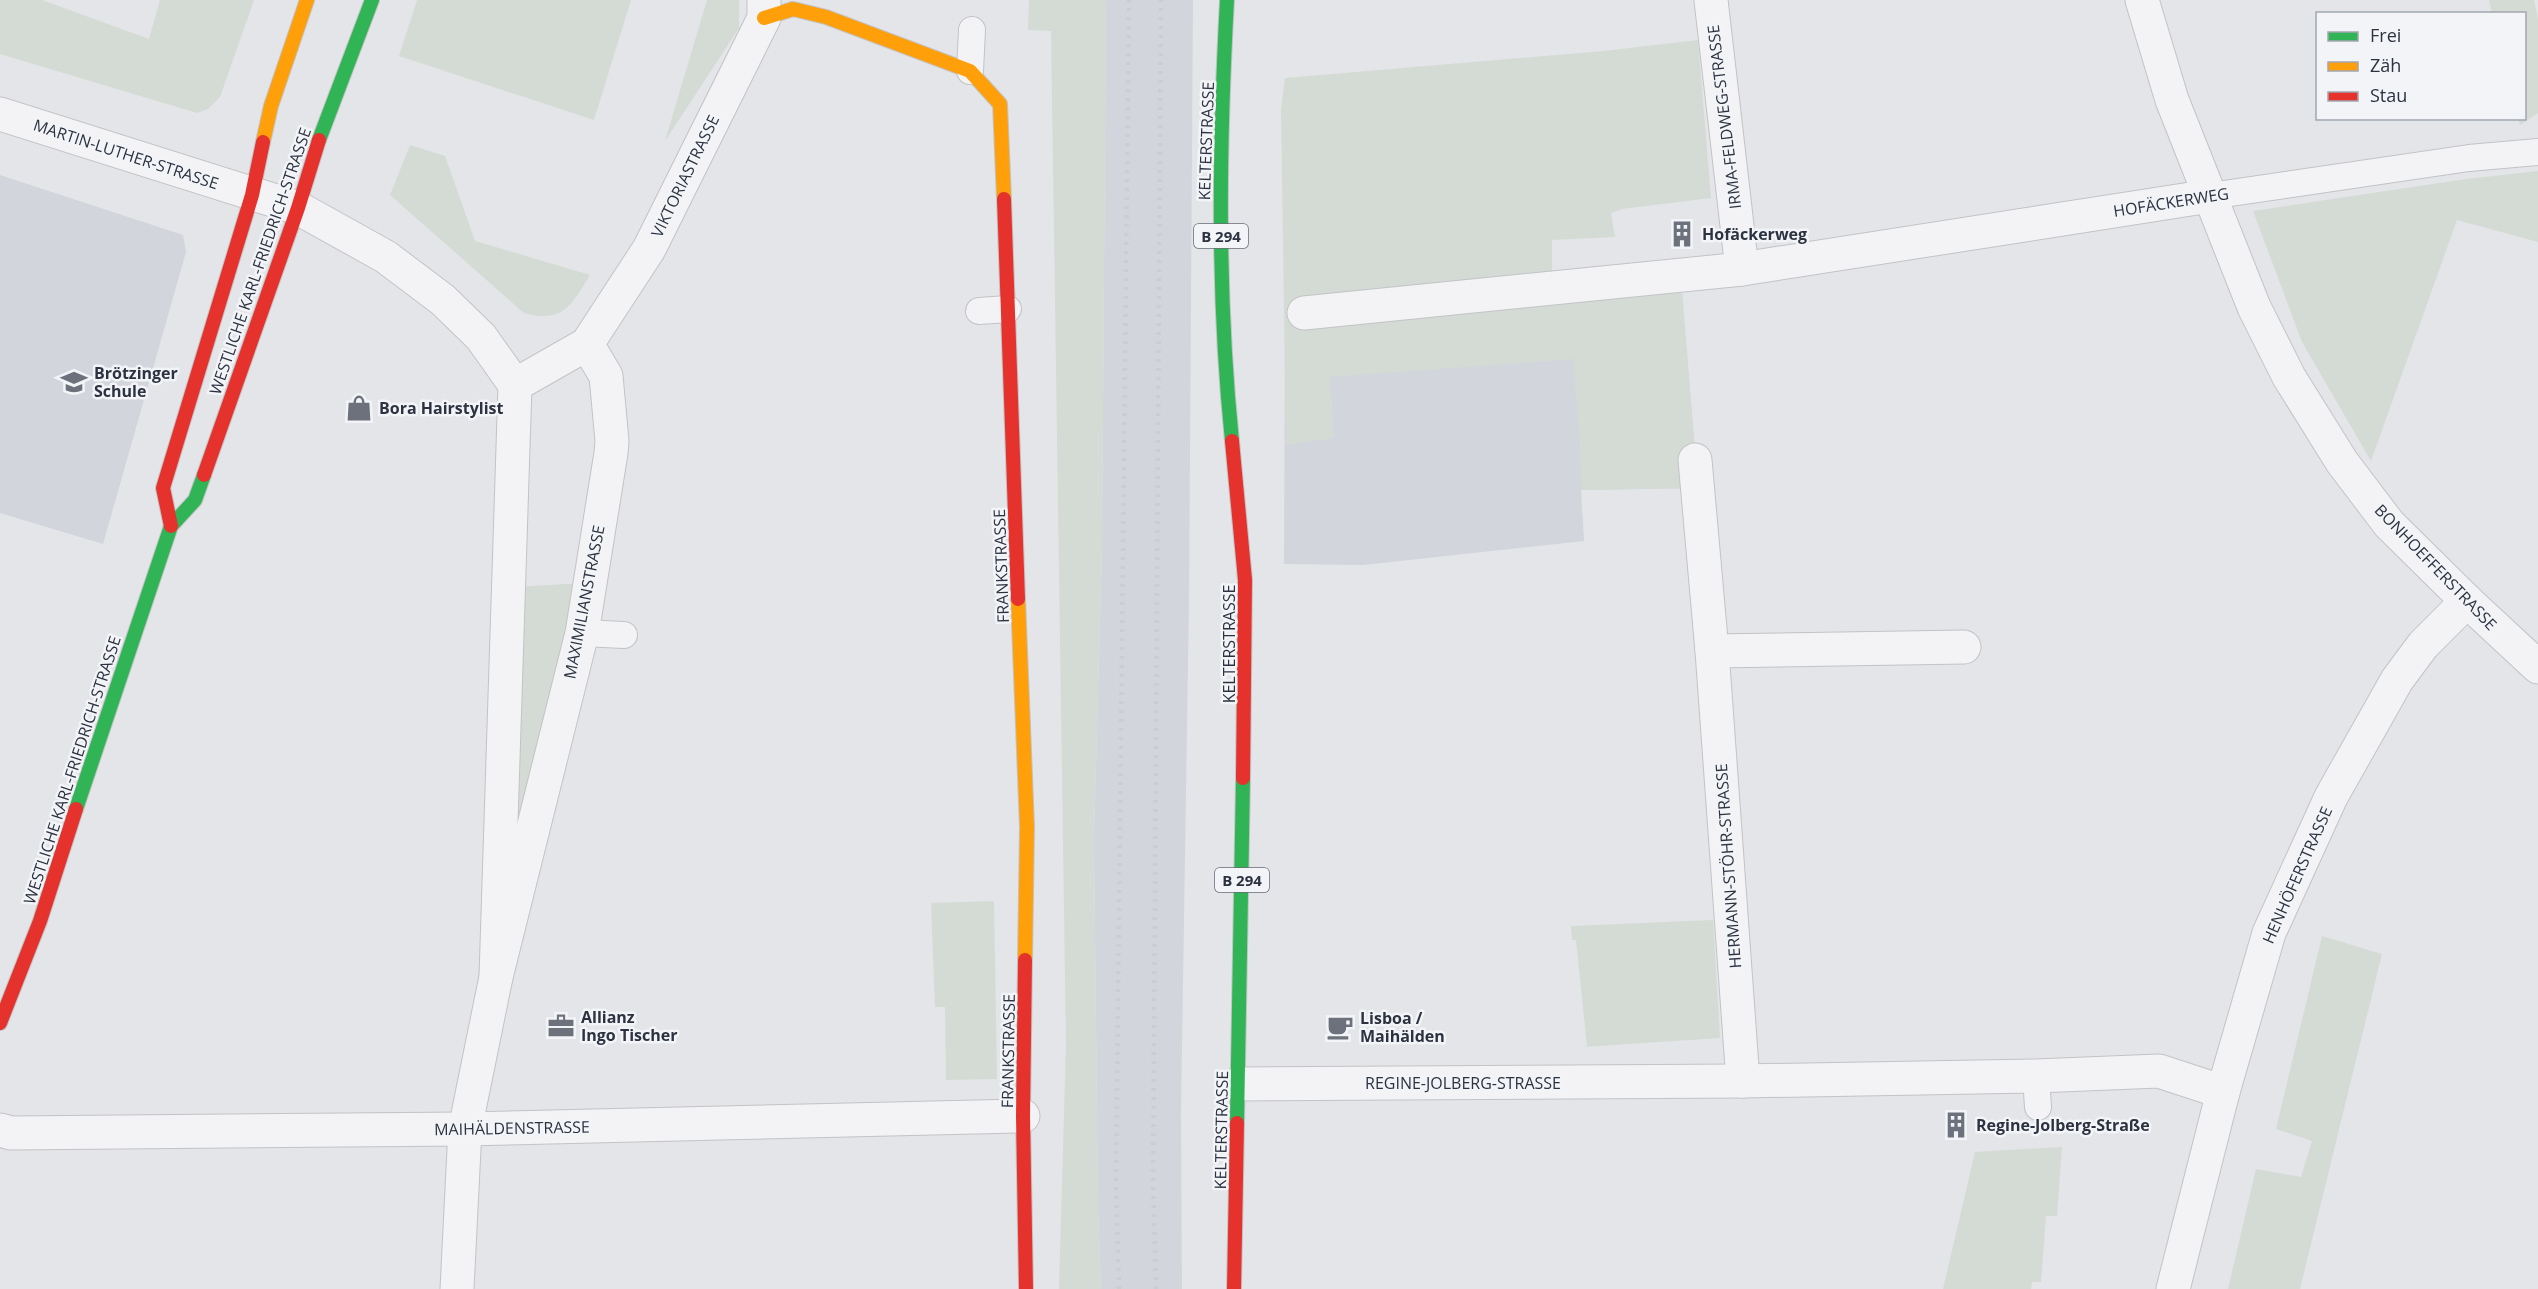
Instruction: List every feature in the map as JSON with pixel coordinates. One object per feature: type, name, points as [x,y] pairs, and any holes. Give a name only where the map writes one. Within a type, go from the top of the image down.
[{"type":"main road","name":"WESTLICHE KARL-FRIEDRICH-STRASSE","points":[[171,526],[163,488],[252,195],[271,106],[307,0]]},
{"type":"main road","name":"WESTLICHE KARL-FRIEDRICH-STRASSE","points":[[0,1023],[40,921],[171,526],[195,500],[298,208],[325,122],[372,0]]},
{"type":"main road","name":"KELTERSTRASSE","points":[[1227,0],[1220,193],[1223,322],[1228,399],[1245,553],[1246,606],[1234,1289]]},
{"type":"main road","name":"FRANKSTRASSE","points":[[764,9],[828,9],[970,71],[999,104],[1027,827],[1023,1116],[1026,1289]]},
{"type":"street","name":"IRMA-FELDWEG-STRASSE","points":[[1711,0],[1742,269]]},
{"type":"street","name":"BONHOEFFERSTRASSE","points":[[2142,0],[2172,100],[2253,307],[2289,377],[2342,462],[2389,524],[2467,602],[2535,658]]},
{"type":"street","name":"VIKTORIASTRASSE","points":[[587,344],[649,249],[764,9]]},
{"type":"street","name":"MARTIN-LUTHER-STRASSE","points":[[0,114],[252,195]]},
{"type":"street","points":[[252,195],[298,208],[386,257],[443,300],[481,337],[515,385],[587,344]]},
{"type":"street","name":"HOFÄCKERWEG","points":[[1304,313],[1742,269],[2210,196]]},
{"type":"street","name":"MAXIMILIANSTRASSE","points":[[457,1289],[465,1129],[496,978],[582,633],[603,475],[612,441],[606,376],[587,344]]},
{"type":"street","name":"MAXIMILIANSTRASSE","points":[[496,978],[515,385]]},
{"type":"street","name":"HERMANN-STÖHR-STRASSE","points":[[1695,460],[1713,651],[1743,1081]]},
{"type":"street","name":"HENHÖFERSTRASSE","points":[[2173,1289],[2223,1092],[2269,933],[2331,797],[2397,680],[2423,645],[2467,602]]},
{"type":"street","points":[[1713,651],[1964,647]]},
{"type":"street","name":"REGINE-JOLBERG-STRASSE","points":[[1238,1084],[1743,1081],[2037,1092],[2159,1071],[2223,1092]]},
{"type":"street","name":"MAIHÄLDENSTRASSE","points":[[0,1130],[10,1133],[465,1129],[1023,1116]]},
{"type":"lane","points":[[970,71],[972,30]]},
{"type":"lane","name":"HOFÄCKERWEG","points":[[2210,196],[2469,158],[2538,152]]},
{"type":"lane","points":[[979,311],[1008,309]]},
{"type":"lane","points":[[582,633],[624,635]]},
{"type":"shaded area","points":[[0,0],[42,0],[149,39],[160,0],[254,0],[220,97],[208,109],[197,113],[0,54]]},
{"type":"shaded area","points":[[417,0],[631,0],[594,120],[399,56]]},
{"type":"shaded area","points":[[707,0],[739,0],[739,28],[665,141]]},
{"type":"shaded area","points":[[1029,0],[1106,0],[1102,547],[1094,837],[1101,1289],[1059,1289],[1066,1044],[1051,31],[1028,30]]},
{"type":"shaded area","points":[[1106,0],[1193,0],[1189,599],[1181,1112],[1182,1289],[1101,1289],[1094,837],[1102,547]]},
{"type":"shaded area","points":[[2489,0],[2534,0],[2538,19],[2538,113],[2520,125],[2518,120],[2526,120],[2526,12],[2492,12]]},
{"type":"shaded area","points":[[1698,40],[1711,198],[1622,209],[1611,213],[1615,237],[1552,240],[1552,288],[1682,289],[1698,488],[1581,490],[1580,443],[1573,359],[1330,377],[1334,438],[1286,445],[1281,109],[1285,78],[1604,51]]},
{"type":"shaded area","points":[[410,145],[445,156],[475,241],[590,275],[572,303],[558,313],[549,316],[524,313],[390,195]]},
{"type":"shaded area","points":[[2538,171],[2538,242],[2457,220],[2371,461],[2302,342],[2253,211],[2466,179]]},
{"type":"shaded area","name":"Brötzinger Schule","points":[[0,175],[183,235],[186,252],[103,544],[0,513]]},
{"type":"shaded area","points":[[1680,275],[1698,488],[1581,490],[1584,541],[1363,565],[1284,564],[1285,315]]},
{"type":"shaded area","points":[[583,583],[517,837],[515,587]]},
{"type":"shaded area","points":[[994,901],[997,1079],[946,1080],[945,1007],[935,1007],[931,903]]},
{"type":"shaded area","points":[[1713,920],[1720,1038],[1583,1047],[1587,1046],[1576,940],[1572,940],[1571,926]]},
{"type":"shaded area","points":[[2322,936],[2382,954],[2300,1289],[2228,1289],[2256,1169],[2301,1177],[2312,1141],[2276,1129]]},
{"type":"shaded area","points":[[2062,1147],[2057,1216],[2046,1216],[2041,1282],[2032,1282],[2031,1289],[1943,1289],[1975,1152]]},
{"type":"railway","points":[[1119,1289],[1116,1185],[1129,0]]},
{"type":"railway","points":[[1156,1289],[1153,1183],[1161,0]]},
{"type":"traffic: fast","points":[[319,140],[372,0]]},
{"type":"traffic: fast","points":[[1227,0],[1222,110],[1221,220],[1224,331],[1232,441]]},
{"type":"traffic: fast","points":[[76,809],[171,526],[195,500],[204,475]]},
{"type":"traffic: fast","points":[[1237,1123],[1243,778]]},
{"type":"traffic: slow","points":[[263,142],[271,106],[307,0]]},
{"type":"traffic: slow","points":[[764,18],[793,9],[826,17],[970,71],[1000,104],[1004,199]]},
{"type":"traffic: slow","points":[[1018,599],[1027,827],[1025,960]]},
{"type":"traffic: jam","points":[[204,475],[298,208],[319,140]]},
{"type":"traffic: jam","points":[[171,526],[163,488],[252,195],[263,142]]},
{"type":"traffic: jam","points":[[1004,199],[1018,599]]},
{"type":"traffic: jam","points":[[1232,441],[1245,580],[1243,778]]},
{"type":"traffic: jam","points":[[0,1023],[40,921],[76,809]]},
{"type":"traffic: jam","points":[[1025,960],[1023,1116],[1026,1289]]},
{"type":"traffic: jam","points":[[1234,1289],[1237,1123]]},
{"type":"place","name":"Hofäckerweg","points":[[1682,234]]},
{"type":"place","name":"Brötzinger Schule","points":[[74,382]]},
{"type":"place","name":"Bora Hairstylist","points":[[359,408]]},
{"type":"place","name":"Allianz Ingo Tischer","points":[[561,1026]]},
{"type":"place","name":"Lisboa / Maihälden","points":[[1340,1027]]},
{"type":"place","name":"Regine-Jolberg-Straße","points":[[1956,1125]]}]
